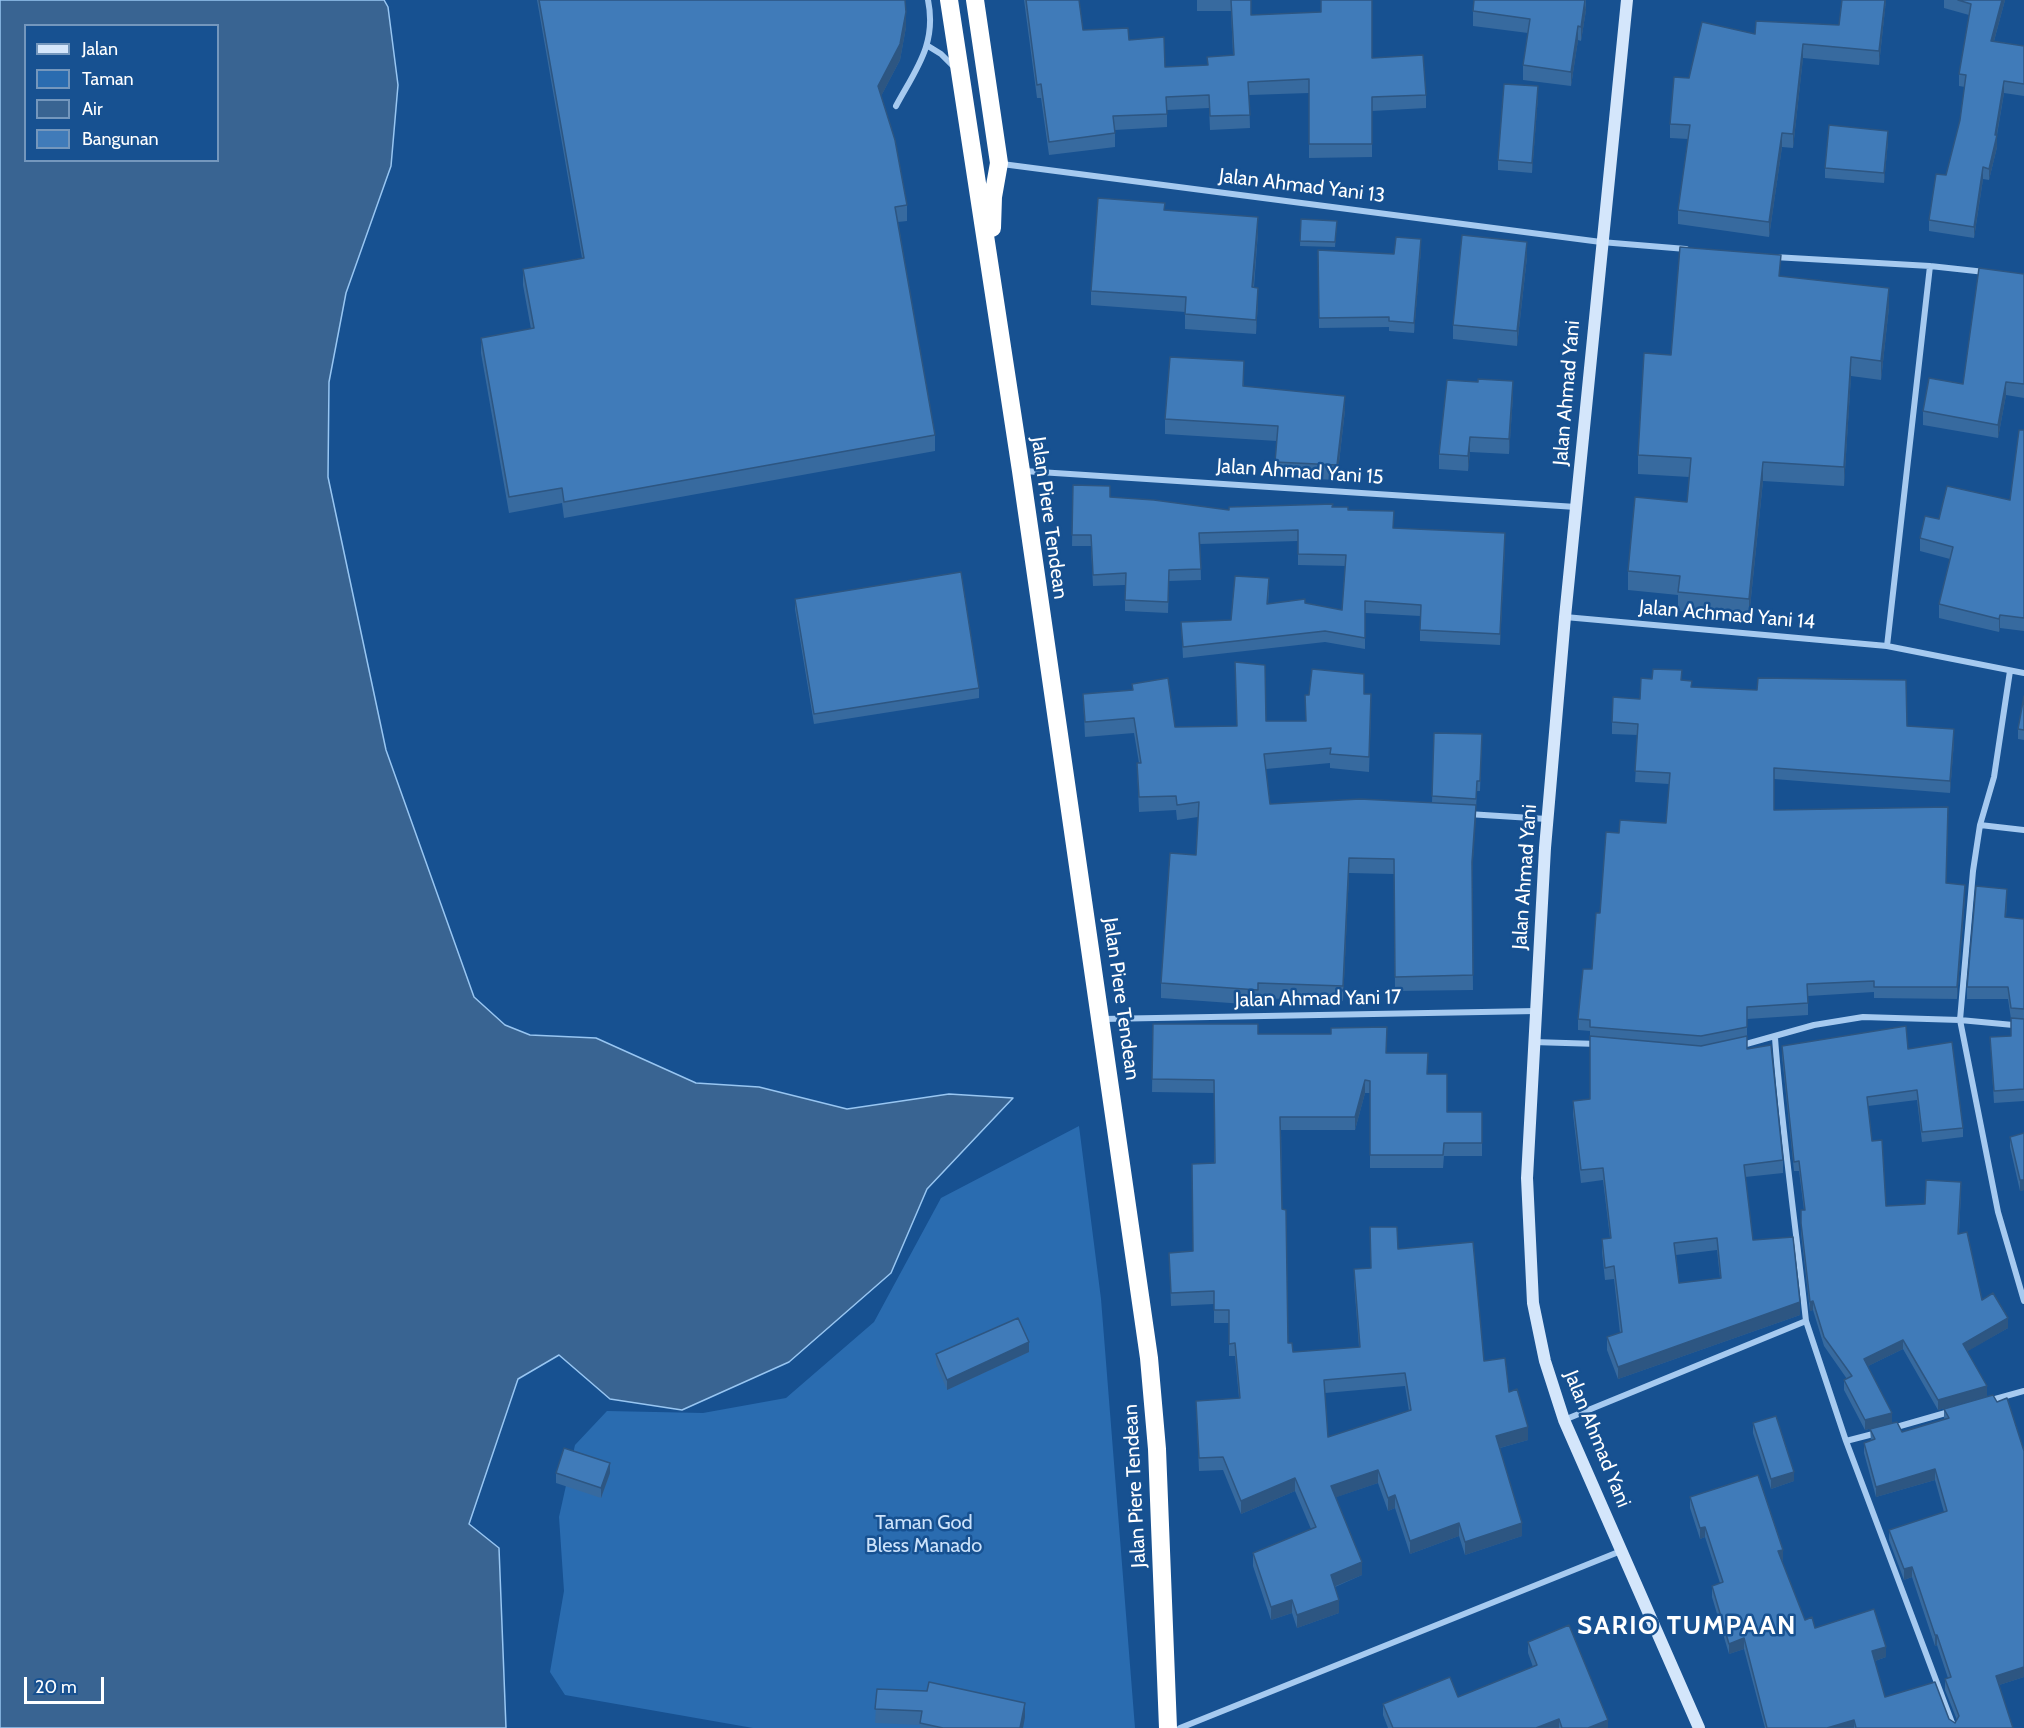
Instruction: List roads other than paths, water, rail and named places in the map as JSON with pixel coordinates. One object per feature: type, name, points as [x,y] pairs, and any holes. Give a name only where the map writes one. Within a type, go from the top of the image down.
[{"type":"highway","name":"Jalan Piere Tendean","points":[[949,0],[1021,471],[1149,1358],[1157,1449],[1168,1728]]},
{"type":"highway","name":"Jalan Piere Tendean","points":[[975,0],[999,163],[993,197],[990,280]]},
{"type":"main road","name":"Jalan Ahmad Yani","points":[[1627,0],[1565,616],[1532,1042],[1527,1178],[1533,1303],[1545,1361],[1564,1420],[1700,1728]]},
{"type":"street","points":[[896,106],[928,46],[932,29],[928,0]]},
{"type":"street","points":[[928,46],[941,54],[960,72]]},
{"type":"street","name":"Jalan Ahmad Yani 13","points":[[999,163],[1601,242],[1696,250]]},
{"type":"street","points":[[1767,257],[1930,266],[1998,273]]},
{"type":"street","points":[[1887,646],[1930,266]]},
{"type":"street","name":"Jalan Ahmad Yani 15","points":[[1021,471],[1576,507]]},
{"type":"street","name":"Jalan Achmad Yani 14","points":[[1565,616],[1887,646],[2024,673]]},
{"type":"street","points":[[2010,671],[1994,777],[1980,825],[1968,915],[1960,1020],[1998,1212],[2024,1301]]},
{"type":"street","points":[[1455,813],[1548,819]]},
{"type":"street","points":[[1980,825],[2024,830]]},
{"type":"street","name":"Jalan Ahmad Yani 17","points":[[1101,1019],[1536,1011]]},
{"type":"street","points":[[1733,1048],[1838,1019],[1960,1020],[2024,1026]]},
{"type":"street","points":[[1775,1038],[1779,1098],[1793,1192],[1806,1321],[1846,1441],[1954,1728]]},
{"type":"street","points":[[1532,1042],[1609,1044]]},
{"type":"street","points":[[1564,1420],[1806,1321]]},
{"type":"street","points":[[1979,1404],[2024,1391]]},
{"type":"street","points":[[1846,1441],[1957,1410]]},
{"type":"street","points":[[1180,1728],[1621,1551]]},
{"type":"water","points":[[0,0],[384,0],[388,7],[398,85],[391,166],[346,293],[329,382],[328,477],[386,750],[474,997],[505,1025],[530,1035],[596,1038],[696,1083],[759,1087],[847,1109],[949,1094],[1013,1098],[927,1189],[891,1273],[789,1362],[682,1410],[610,1399],[559,1355],[518,1379],[469,1524],[499,1548],[506,1728],[0,1728]]},
{"type":"district","name":"SARIO TUMPAAN","points":[[1687,1626]]},
{"type":"park label","name":"Taman God Bless Manado","points":[[924,1534]]}]
